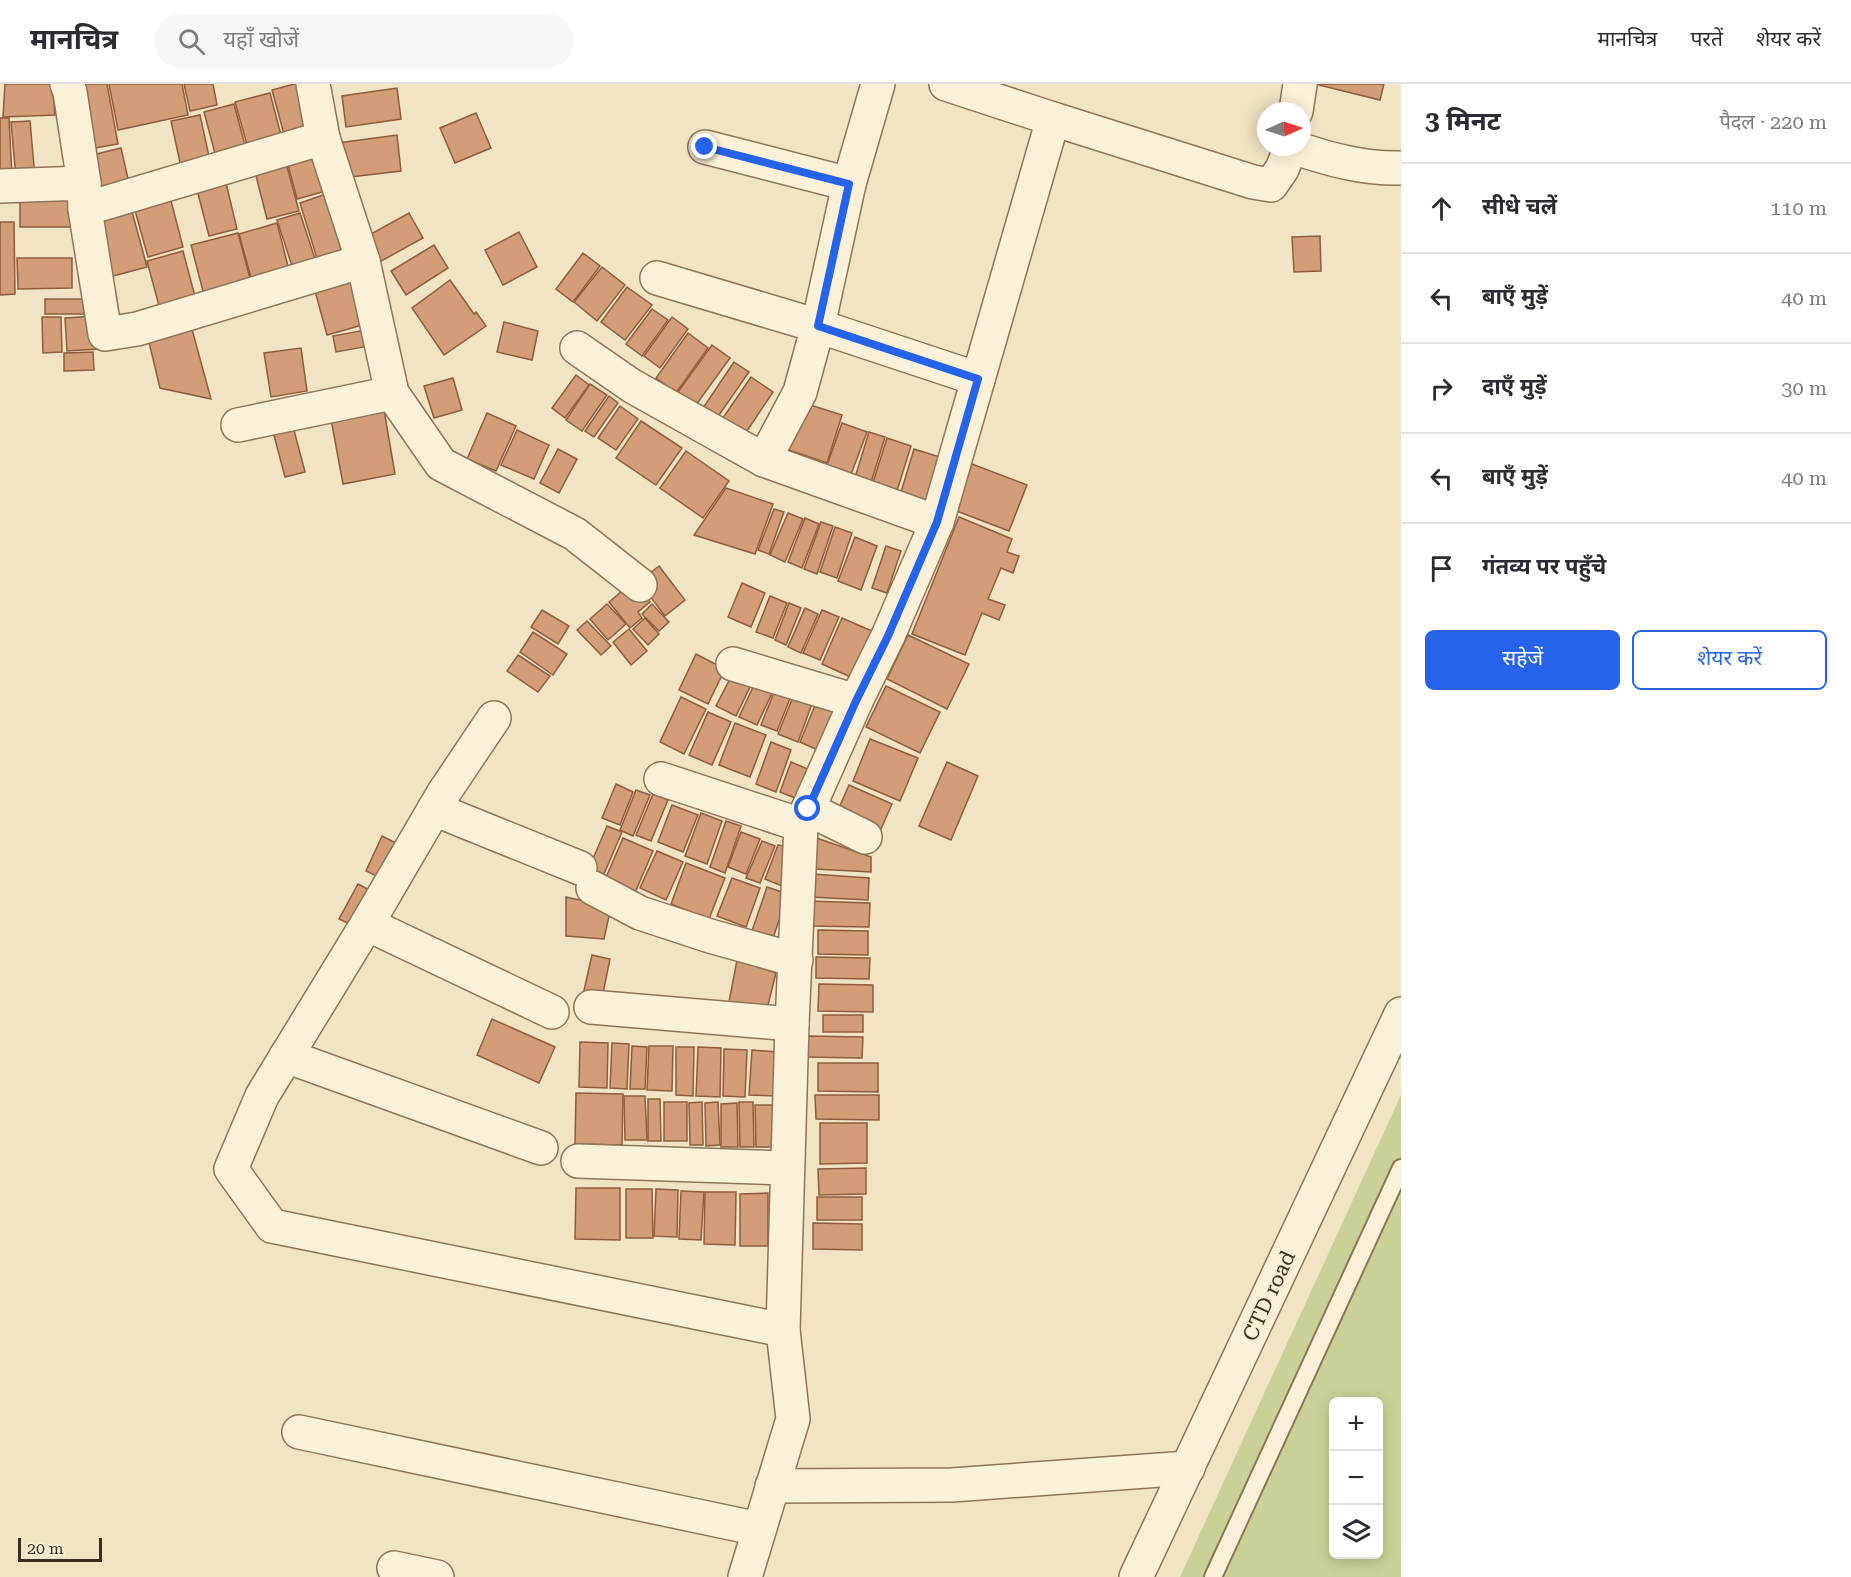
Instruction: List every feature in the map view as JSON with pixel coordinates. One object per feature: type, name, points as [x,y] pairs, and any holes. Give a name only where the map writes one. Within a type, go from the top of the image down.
[{"type":"street","points":[[67,84],[105,334],[137,329],[363,261]]},
{"type":"street","points":[[313,84],[323,138],[363,261],[392,393],[441,464],[575,534],[640,585]]},
{"type":"street","points":[[764,460],[800,392],[818,326],[849,184],[878,84]]},
{"type":"street","points":[[946,84],[1254,183],[1271,184],[1282,169],[1287,156]]},
{"type":"street","points":[[1297,102],[1300,84]]},
{"type":"street","points":[[745,1577],[793,1419],[783,1330],[792,1024],[805,817],[856,701],[888,636],[937,522],[1053,118]]},
{"type":"street","points":[[0,186],[84,196],[323,138]]},
{"type":"street","points":[[705,147],[849,184]]},
{"type":"street","points":[[1311,153],[1355,166],[1377,169],[1401,168]]},
{"type":"street","points":[[657,278],[818,326],[978,379]]},
{"type":"street","points":[[577,348],[632,386],[764,460],[937,522]]},
{"type":"street","points":[[238,425],[392,393]]},
{"type":"street","points":[[733,663],[856,701]]},
{"type":"street","points":[[494,718],[434,809],[368,924],[262,1096],[231,1169],[272,1226],[783,1330]]},
{"type":"street","points":[[661,779],[805,817],[865,837]]},
{"type":"street","points":[[434,809],[586,878],[640,913],[710,936],[796,960]]},
{"type":"street","points":[[368,924],[552,1012]]},
{"type":"street","points":[[591,1007],[792,1024]]},
{"type":"street","name":"CTD road","points":[[1136,1577],[1401,1014]]},
{"type":"street","points":[[286,1056],[541,1148]]},
{"type":"street","points":[[578,1161],[787,1168]]},
{"type":"street","points":[[299,1432],[759,1529]]},
{"type":"street","points":[[772,1486],[952,1485],[1188,1468]]},
{"type":"street","points":[[394,1568],[437,1577]]},
{"type":"lane","points":[[1213,1577],[1401,1168]]},
{"type":"green space","points":[[1401,1095],[1401,1158],[1208,1577],[1180,1577]]},
{"type":"green space","points":[[1401,1190],[1401,1577],[1219,1577]]},
{"type":"building","points":[[5,84],[52,84],[55,115],[3,117]]},
{"type":"building","points":[[81,84],[107,84],[118,144],[84,150]]},
{"type":"building","points":[[109,84],[182,84],[188,115],[118,130]]},
{"type":"building","points":[[184,84],[213,84],[217,105],[190,111]]},
{"type":"building","points":[[301,84],[313,130],[285,138],[272,90]]},
{"type":"building","points":[[1315,84],[1384,84],[1380,100]]},
{"type":"building","points":[[397,88],[401,119],[346,127],[342,96]]},
{"type":"building","points":[[270,93],[282,139],[248,148],[235,102]]},
{"type":"building","points":[[234,104],[247,153],[217,161],[204,112]]},
{"type":"building","points":[[476,113],[491,148],[455,163],[440,128]]},
{"type":"building","points":[[200,115],[210,161],[181,167],[171,121]]},
{"type":"building","points":[[0,118],[9,118],[12,176],[0,176]]},
{"type":"building","points":[[30,121],[35,177],[16,178],[11,122]]},
{"type":"building","points":[[397,135],[401,171],[342,178],[338,143]]},
{"type":"building","points":[[121,148],[129,183],[96,191],[88,156]]},
{"type":"building","points":[[315,149],[326,191],[297,199],[286,157]]},
{"type":"building","points":[[285,159],[299,211],[267,219],[254,168]]},
{"type":"building","points":[[225,179],[237,229],[209,236],[196,186]]},
{"type":"building","points":[[20,190],[82,190],[82,227],[20,227]]},
{"type":"building","points":[[329,193],[349,256],[319,265],[300,203]]},
{"type":"building","points":[[170,197],[183,247],[148,257],[134,207]]},
{"type":"building","points":[[130,204],[147,267],[113,276],[96,213]]},
{"type":"building","points":[[300,213],[317,265],[294,272],[277,220]]},
{"type":"building","points":[[409,213],[423,238],[374,265],[360,240]]},
{"type":"building","points":[[0,222],[14,222],[15,294],[0,295]]},
{"type":"building","points":[[277,223],[290,274],[253,285],[239,234]]},
{"type":"building","points":[[519,232],[537,267],[503,285],[485,250]]},
{"type":"building","points":[[238,233],[251,282],[204,295],[191,245]]},
{"type":"building","points":[[1320,236],[1321,271],[1294,272],[1292,237]]},
{"type":"building","points":[[434,245],[448,268],[406,295],[391,271]]},
{"type":"building","points":[[183,251],[198,308],[162,317],[147,261]]},
{"type":"building","points":[[583,253],[600,266],[573,302],[556,289]]},
{"type":"building","points":[[17,258],[72,258],[72,288],[18,289]]},
{"type":"building","points":[[602,267],[625,285],[597,321],[574,302]]},
{"type":"building","points":[[353,275],[366,324],[327,335],[314,287]]},
{"type":"building","points":[[450,280],[474,314],[476,312],[486,326],[444,355],[412,308]]},
{"type":"building","points":[[627,287],[652,305],[625,340],[601,322]]},
{"type":"building","points":[[45,299],[84,299],[84,314],[45,314]]},
{"type":"building","points":[[652,309],[668,320],[642,356],[626,344]]},
{"type":"building","points":[[96,316],[99,349],[67,351],[65,318]]},
{"type":"building","points":[[42,317],[61,317],[62,352],[43,353]]},
{"type":"building","points":[[672,317],[688,329],[660,368],[644,356]]},
{"type":"building","points":[[190,322],[211,399],[160,388],[147,334]]},
{"type":"building","points":[[504,322],[538,331],[532,360],[497,352]]},
{"type":"building","points":[[365,330],[369,346],[336,352],[333,336]]},
{"type":"building","points":[[688,333],[708,348],[676,393],[656,378]]},
{"type":"building","points":[[712,345],[730,358],[696,405],[678,392]]},
{"type":"building","points":[[301,348],[307,391],[271,397],[264,353]]},
{"type":"building","points":[[93,352],[94,370],[64,371],[64,353]]},
{"type":"building","points":[[734,362],[749,372],[717,418],[703,408]]},
{"type":"building","points":[[576,375],[589,385],[565,418],[552,408]]},
{"type":"building","points":[[751,377],[773,392],[741,440],[718,425]]},
{"type":"building","points":[[453,378],[462,410],[434,418],[424,386]]},
{"type":"building","points":[[590,384],[607,395],[582,431],[566,420]]},
{"type":"building","points":[[609,396],[618,403],[594,437],[585,431]]},
{"type":"building","points":[[804,403],[842,415],[827,463],[789,450]]},
{"type":"building","points":[[620,406],[638,419],[616,450],[598,438]]},
{"type":"building","points":[[384,410],[395,474],[343,484],[331,419]]},
{"type":"building","points":[[487,413],[516,426],[496,471],[467,459]]},
{"type":"building","points":[[291,419],[305,472],[285,477],[271,424]]},
{"type":"building","points":[[641,421],[682,448],[656,485],[616,458]]},
{"type":"building","points":[[842,423],[867,432],[850,477],[826,468]]},
{"type":"building","points":[[517,430],[549,445],[534,479],[501,465]]},
{"type":"building","points":[[869,432],[885,437],[870,486],[854,481]]},
{"type":"building","points":[[887,438],[911,446],[895,497],[871,489]]},
{"type":"building","points":[[558,449],[577,459],[559,493],[540,483]]},
{"type":"building","points":[[914,449],[943,458],[927,511],[898,502]]},
{"type":"building","points":[[686,451],[729,481],[703,518],[660,488]]},
{"type":"building","points":[[972,464],[1027,485],[1009,531],[954,510]]},
{"type":"building","points":[[726,488],[773,504],[755,554],[694,535]]},
{"type":"building","points":[[774,509],[784,512],[769,554],[758,550]]},
{"type":"building","points":[[788,513],[803,519],[785,562],[770,555]]},
{"type":"building","points":[[959,517],[1012,539],[1007,552],[1019,556],[1013,573],[1001,568],[988,599],[1005,605],[999,620],[982,613],[965,655],[912,634]]},
{"type":"building","points":[[805,518],[819,524],[802,568],[788,562]]},
{"type":"building","points":[[821,522],[833,526],[817,574],[804,569]]},
{"type":"building","points":[[835,527],[852,533],[837,578],[820,572]]},
{"type":"building","points":[[855,537],[877,546],[861,590],[838,581]]},
{"type":"building","points":[[886,546],[901,551],[887,593],[872,588]]},
{"type":"building","points":[[659,566],[685,600],[665,616],[639,582]]},
{"type":"building","points":[[634,581],[650,602],[638,612],[642,618],[630,628],[609,602]]},
{"type":"building","points":[[742,583],[765,593],[751,627],[728,617]]},
{"type":"building","points":[[770,596],[787,603],[773,638],[756,632]]},
{"type":"building","points":[[789,603],[801,608],[786,645],[775,640]]},
{"type":"building","points":[[607,604],[626,624],[608,640],[590,619]]},
{"type":"building","points":[[652,604],[669,622],[659,631],[642,614]]},
{"type":"building","points":[[805,608],[818,614],[801,653],[788,647]]},
{"type":"building","points":[[542,610],[569,626],[558,644],[531,627]]},
{"type":"building","points":[[822,610],[839,617],[820,660],[803,653]]},
{"type":"building","points":[[645,618],[659,634],[648,645],[633,629]]},
{"type":"building","points":[[842,618],[874,632],[855,679],[822,664]]},
{"type":"building","points":[[587,621],[611,646],[601,655],[577,630]]},
{"type":"building","points":[[629,629],[647,651],[631,665],[613,642]]},
{"type":"building","points":[[533,632],[567,654],[553,675],[520,652]]},
{"type":"building","points":[[908,635],[969,664],[947,709],[887,679]]},
{"type":"building","points":[[696,654],[725,669],[708,704],[679,690]]},
{"type":"building","points":[[518,655],[550,676],[538,692],[507,671]]},
{"type":"building","points":[[733,673],[752,683],[736,716],[716,706]]},
{"type":"building","points":[[755,683],[773,691],[757,725],[739,717]]},
{"type":"building","points":[[886,686],[940,712],[920,753],[866,727]]},
{"type":"building","points":[[775,690],[791,696],[777,731],[761,725]]},
{"type":"building","points":[[681,697],[706,709],[684,754],[660,742]]},
{"type":"building","points":[[793,697],[812,704],[798,742],[778,734]]},
{"type":"building","points":[[816,703],[837,712],[820,751],[800,742]]},
{"type":"building","points":[[708,712],[731,722],[712,765],[689,755]]},
{"type":"building","points":[[735,723],[766,735],[750,777],[719,765]]},
{"type":"building","points":[[870,739],[918,758],[900,801],[853,781]]},
{"type":"building","points":[[771,742],[791,750],[776,792],[756,784]]},
{"type":"building","points":[[791,762],[810,770],[800,800],[780,792]]},
{"type":"building","points":[[947,762],[978,776],[951,840],[919,826]]},
{"type":"building","points":[[616,784],[633,792],[620,825],[602,818]]},
{"type":"building","points":[[849,785],[892,804],[881,829],[838,810]]},
{"type":"building","points":[[636,790],[650,795],[633,836],[620,830]]},
{"type":"building","points":[[653,794],[668,800],[651,841],[636,835]]},
{"type":"building","points":[[672,805],[698,815],[683,852],[658,842]]},
{"type":"building","points":[[701,813],[722,821],[707,864],[685,856]]},
{"type":"building","points":[[726,821],[741,826],[725,873],[710,867]]},
{"type":"building","points":[[607,826],[622,832],[604,874],[589,868]]},
{"type":"building","points":[[741,832],[760,839],[746,874],[728,867]]},
{"type":"building","points":[[808,835],[871,857],[871,872],[815,869]]},
{"type":"building","points":[[382,836],[400,845],[383,879],[366,871]]},
{"type":"building","points":[[623,838],[653,851],[634,895],[604,882]]},
{"type":"building","points":[[762,841],[775,846],[760,883],[746,878]]},
{"type":"building","points":[[778,845],[788,847],[782,886],[765,879]]},
{"type":"building","points":[[657,851],[683,862],[666,900],[640,888]]},
{"type":"building","points":[[686,863],[725,878],[709,919],[671,904]]},
{"type":"building","points":[[812,874],[869,878],[868,900],[810,897]]},
{"type":"building","points":[[732,878],[760,888],[746,927],[717,916]]},
{"type":"building","points":[[358,884],[377,894],[358,928],[339,919]]},
{"type":"building","points":[[767,887],[788,894],[773,938],[752,931]]},
{"type":"building","points":[[566,897],[611,907],[604,939],[566,936]]},
{"type":"building","points":[[809,901],[870,903],[869,927],[809,926]]},
{"type":"building","points":[[818,930],[868,931],[868,955],[818,954]]},
{"type":"building","points":[[592,955],[610,959],[602,998],[582,999]]},
{"type":"building","points":[[816,957],[870,958],[869,979],[816,978]]},
{"type":"building","points":[[737,960],[776,973],[767,1009],[729,1002]]},
{"type":"building","points":[[819,984],[873,985],[873,1012],[818,1011]]},
{"type":"building","points":[[823,1015],[863,1015],[863,1032],[823,1032]]},
{"type":"building","points":[[492,1019],[555,1047],[539,1083],[477,1055]]},
{"type":"building","points":[[807,1036],[863,1037],[862,1058],[807,1057]]},
{"type":"building","points":[[580,1042],[608,1043],[607,1088],[579,1087]]},
{"type":"building","points":[[612,1043],[629,1044],[627,1089],[610,1088]]},
{"type":"building","points":[[632,1046],[647,1047],[645,1089],[630,1089]]},
{"type":"building","points":[[649,1046],[673,1046],[672,1091],[647,1090]]},
{"type":"building","points":[[676,1047],[694,1047],[693,1096],[676,1095]]},
{"type":"building","points":[[698,1047],[721,1048],[720,1097],[696,1096]]},
{"type":"building","points":[[724,1049],[747,1050],[745,1097],[723,1096]]},
{"type":"building","points":[[752,1050],[779,1052],[776,1096],[749,1095]]},
{"type":"building","points":[[818,1063],[878,1063],[878,1092],[818,1091]]},
{"type":"building","points":[[576,1093],[623,1094],[622,1145],[575,1144]]},
{"type":"building","points":[[815,1095],[879,1095],[879,1120],[816,1119]]},
{"type":"building","points":[[624,1096],[645,1096],[647,1140],[625,1140]]},
{"type":"building","points":[[648,1099],[660,1099],[661,1141],[648,1141]]},
{"type":"building","points":[[664,1102],[687,1102],[687,1141],[664,1141]]},
{"type":"building","points":[[702,1102],[703,1145],[690,1145],[689,1103]]},
{"type":"building","points":[[718,1102],[720,1145],[706,1146],[705,1103]]},
{"type":"building","points":[[739,1102],[753,1102],[754,1147],[740,1147]]},
{"type":"building","points":[[737,1103],[738,1147],[721,1147],[721,1104]]},
{"type":"building","points":[[755,1105],[777,1105],[777,1147],[756,1147]]},
{"type":"building","points":[[820,1123],[867,1123],[867,1163],[820,1164]]},
{"type":"building","points":[[866,1168],[866,1194],[819,1195],[818,1169]]},
{"type":"building","points":[[576,1188],[620,1188],[620,1240],[575,1239]]},
{"type":"building","points":[[626,1189],[652,1189],[653,1238],[626,1238]]},
{"type":"building","points":[[656,1189],[678,1190],[677,1237],[654,1236]]},
{"type":"building","points":[[681,1191],[704,1192],[701,1240],[679,1239]]},
{"type":"building","points":[[705,1192],[736,1192],[735,1245],[704,1244]]},
{"type":"building","points":[[768,1193],[768,1246],[740,1246],[740,1194]]},
{"type":"building","points":[[817,1197],[862,1197],[862,1220],[817,1220]]},
{"type":"building","points":[[813,1223],[862,1224],[862,1250],[813,1249]]},
{"type":"route","points":[[705,147],[849,184],[818,326],[978,379],[937,522],[888,636],[808,809]]}]
